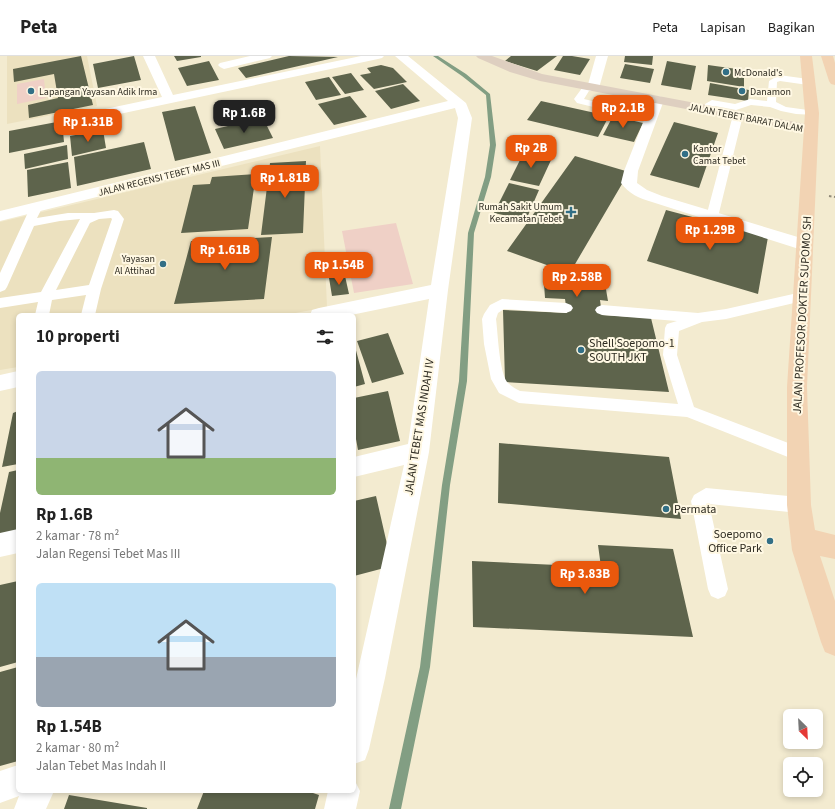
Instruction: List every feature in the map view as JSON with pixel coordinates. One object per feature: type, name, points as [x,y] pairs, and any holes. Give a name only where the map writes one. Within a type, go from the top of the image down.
[{"type":"main road","name":"JALAN PROFESOR DOKTER SUPOMO SH","points":[[806,56],[812,121],[797,387],[799,505],[803,540],[835,642]]},
{"type":"main road","points":[[828,56],[835,81]]},
{"type":"main road","points":[[803,540],[835,547]]},
{"type":"street","points":[[149,56],[169,99]]},
{"type":"street","points":[[234,85],[221,60],[266,56]]},
{"type":"street","points":[[77,119],[378,56]]},
{"type":"street","points":[[401,56],[457,103]]},
{"type":"street","name":"JALAN TEBET BARAT DALAM","points":[[482,56],[514,69],[540,77],[590,87],[738,115],[812,121]]},
{"type":"street","points":[[590,87],[602,56]]},
{"type":"street","points":[[658,100],[631,171],[629,183],[640,193],[805,245]]},
{"type":"street","name":"JALAN REGENSI TEBET MAS III","points":[[0,216],[457,103]]},
{"type":"street","name":"JALAN TEBET MAS INDAH IV","points":[[356,734],[363,680],[418,452],[439,290],[465,118],[464,112],[457,103]]},
{"type":"street","points":[[329,313],[439,290]]},
{"type":"street","points":[[356,467],[418,452]]},
{"type":"street","points":[[0,546],[16,542]]},
{"type":"street","points":[[0,787],[16,782]]},
{"type":"street","points":[[30,809],[37,793]]},
{"type":"street","points":[[340,809],[344,793]]},
{"type":"lane","points":[[772,104],[773,81],[775,79],[779,78],[808,82]]},
{"type":"lane","points":[[590,87],[579,99],[580,101],[610,109],[616,108],[628,94]]},
{"type":"lane","points":[[710,110],[710,104],[712,103],[736,107],[750,102],[772,104],[812,121]]},
{"type":"lane","points":[[712,216],[738,115]]},
{"type":"lane","points":[[0,287],[36,208]]},
{"type":"lane","points":[[28,224],[51,218],[105,214],[114,214],[118,219],[94,289],[88,313]]},
{"type":"lane","points":[[42,313],[46,296],[79,230],[85,221],[93,216]]},
{"type":"lane","points":[[0,303],[94,289]]},
{"type":"lane","points":[[602,310],[701,317],[726,314],[802,297]]},
{"type":"lane","points":[[566,308],[502,304],[495,307],[490,319],[496,373],[501,385],[508,392],[519,397],[688,411],[798,454]]},
{"type":"lane","points":[[688,411],[670,355],[672,328],[701,317]]},
{"type":"lane","points":[[718,588],[700,501],[706,496],[799,505]]},
{"type":"shaded area","points":[[7,56],[87,56],[97,106],[7,124]]},
{"type":"shaded area","name":"Lapangan Yayasan Adik Irma","points":[[44,79],[46,98],[17,104],[17,84]]},
{"type":"shaded area","name":"Yayasan Al Attihad","points":[[320,146],[327,307],[296,313],[16,313],[16,367],[0,370],[0,222]]},
{"type":"shaded area","points":[[396,223],[413,284],[354,293],[342,231]]},
{"type":"building","points":[[81,56],[93,105],[29,118],[28,105],[58,98],[54,74],[14,82],[13,69]]},
{"type":"building","points":[[134,56],[141,80],[98,88],[93,64]]},
{"type":"building","points":[[174,56],[201,56],[201,57],[177,61]]},
{"type":"building","points":[[289,56],[338,57],[246,78],[238,68]]},
{"type":"building","points":[[511,56],[557,56],[537,71],[505,61]]},
{"type":"building","points":[[563,56],[590,59],[580,75],[554,70]]},
{"type":"building","points":[[625,56],[653,56],[652,65],[624,62]]},
{"type":"building","points":[[209,61],[219,80],[187,86],[178,68]]},
{"type":"building","points":[[667,61],[696,66],[691,90],[661,85]]},
{"type":"building","points":[[625,64],[654,69],[650,83],[620,78]]},
{"type":"building","points":[[381,65],[393,68],[407,82],[374,89],[360,75],[371,73],[367,68]]},
{"type":"building","points":[[708,65],[744,70],[744,87],[707,81]]},
{"type":"building","points":[[351,73],[364,90],[345,94],[332,77]]},
{"type":"building","points":[[329,77],[341,95],[316,100],[305,82]]},
{"type":"building","points":[[710,83],[749,90],[748,101],[708,95]]},
{"type":"building","points":[[403,84],[420,101],[391,109],[375,91]]},
{"type":"building","points":[[350,96],[367,117],[334,125],[318,104]]},
{"type":"building","points":[[541,101],[609,116],[598,137],[527,120]]},
{"type":"building","points":[[195,106],[211,153],[175,161],[162,112]]},
{"type":"building","points":[[613,116],[643,123],[634,142],[603,135]]},
{"type":"building","points":[[263,118],[273,138],[224,149],[215,129]]},
{"type":"building","points":[[62,121],[64,142],[9,153],[9,131]]},
{"type":"building","name":"Kantor Camat Tebet","points":[[674,122],[718,133],[699,188],[650,175]]},
{"type":"building","points":[[103,130],[106,148],[72,156],[70,136]]},
{"type":"building","points":[[144,142],[151,169],[77,186],[74,157]]},
{"type":"building","points":[[67,145],[68,159],[25,169],[24,154]]},
{"type":"building","points":[[524,152],[552,158],[539,186],[510,180]]},
{"type":"building","points":[[575,156],[629,172],[571,271],[603,272],[608,301],[600,300],[602,315],[651,318],[669,392],[505,382],[503,310],[567,313],[565,299],[545,298],[543,269],[561,270],[507,251]]},
{"type":"building","points":[[306,161],[303,233],[261,235],[270,163]]},
{"type":"building","points":[[68,162],[71,188],[28,197],[27,170]]},
{"type":"building","points":[[256,174],[248,229],[181,233],[193,185],[210,184],[212,177]]},
{"type":"building","points":[[509,183],[539,190],[526,220],[494,213]]},
{"type":"building","points":[[666,210],[768,237],[758,294],[647,261]]},
{"type":"building","points":[[272,237],[264,299],[174,304],[191,241]]},
{"type":"building","points":[[345,276],[349,294],[332,296],[329,278]]},
{"type":"building","points":[[388,333],[404,374],[372,383],[357,341]]},
{"type":"building","points":[[356,350],[365,384],[356,386]]},
{"type":"building","points":[[388,391],[400,441],[358,450],[356,439],[356,398]]},
{"type":"building","points":[[16,412],[16,464],[2,467],[13,413]]},
{"type":"building","points":[[499,443],[669,457],[681,519],[498,503]]},
{"type":"building","points":[[16,470],[16,537],[0,541],[0,513],[9,472]]},
{"type":"building","points":[[376,496],[392,566],[356,575],[356,501]]},
{"type":"building","points":[[598,545],[673,549],[693,637],[473,627],[472,561],[601,567]]},
{"type":"building","points":[[16,581],[16,663],[0,667],[0,585]]},
{"type":"building","points":[[16,668],[16,762],[0,766],[0,672]]},
{"type":"building","points":[[203,793],[313,793],[319,795],[315,809],[197,809]]},
{"type":"building","points":[[69,795],[147,808],[147,809],[64,809]]},
{"type":"waterway","points":[[395,809],[425,667],[446,485],[463,381],[471,233],[488,177],[493,145],[488,95],[464,75],[435,56]]},
{"type":"place","name":"McDonald's","points":[[726,72]]},
{"type":"place","name":"Lapangan Yayasan Adik Irma","points":[[31,91]]},
{"type":"place","name":"Danamon","points":[[742,91]]},
{"type":"place","name":"Kantor Camat Tebet","points":[[685,154]]},
{"type":"place","name":"Rumah Sakit Umum Kecamatan Tebet","points":[[571,212]]},
{"type":"place","name":"Yayasan Al Attihad","points":[[163,264]]},
{"type":"place","name":"Shell Soepomo-1 SOUTH JKT","points":[[581,350]]},
{"type":"place","name":"Permata","points":[[666,509]]},
{"type":"place","name":"Soepomo Office Park","points":[[770,541]]}]
